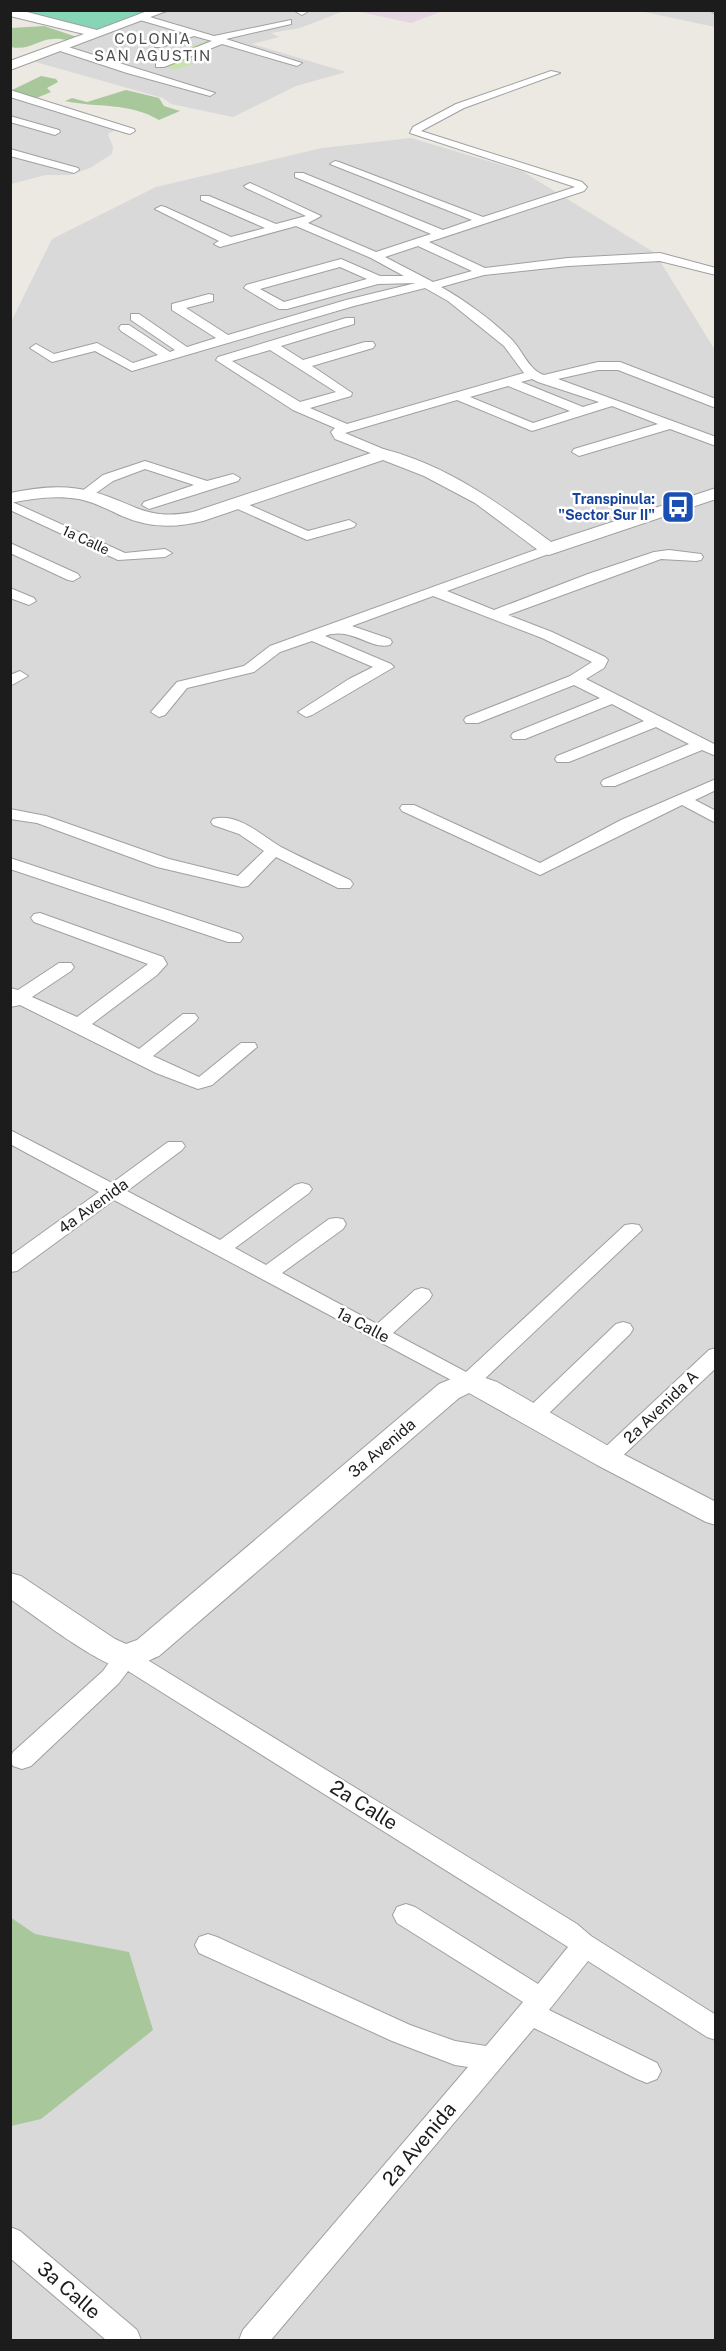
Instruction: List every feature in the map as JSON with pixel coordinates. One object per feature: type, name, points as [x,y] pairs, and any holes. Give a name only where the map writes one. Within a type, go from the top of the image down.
[{"type":"street","points":[[11,65],[164,10]]},
{"type":"street","points":[[15,12],[98,34]]},
{"type":"street","points":[[143,18],[297,63]]},
{"type":"street","points":[[160,65],[217,40],[288,22]]},
{"type":"street","points":[[158,45],[193,33]]},
{"type":"street","points":[[61,48],[210,93]]},
{"type":"street","points":[[375,256],[581,187],[568,181],[418,136],[416,132],[460,106],[555,73]]},
{"type":"street","points":[[10,93],[130,130]]},
{"type":"street","points":[[10,119],[55,132]]},
{"type":"street","points":[[10,152],[74,170]]},
{"type":"street","points":[[335,164],[484,221]]},
{"type":"street","points":[[299,175],[442,234]]},
{"type":"street","points":[[161,209],[224,242],[315,217],[250,186]]},
{"type":"street","points":[[206,198],[275,228]]},
{"type":"street","points":[[297,222],[375,256],[460,304],[508,343],[537,377],[612,402],[716,442]]},
{"type":"street","points":[[417,241],[483,272]]},
{"type":"street","points":[[36,348],[52,358],[97,347],[131,367],[350,303],[426,283],[483,272],[568,262],[662,257],[716,272]]},
{"type":"street","points":[[378,280],[341,264],[250,288],[284,306],[378,280],[426,283]]},
{"type":"street","points":[[209,298],[176,308],[226,339]]},
{"type":"street","points":[[135,317],[186,352]]},
{"type":"street","points":[[346,428],[298,407],[222,360],[350,321]]},
{"type":"street","points":[[125,328],[169,357]]},
{"type":"street","points":[[271,345],[346,393],[298,407]]},
{"type":"street","points":[[303,364],[369,345]]},
{"type":"street","points":[[549,549],[481,499],[430,472],[338,434],[346,428],[509,382],[610,364],[627,368],[716,404]]},
{"type":"street","points":[[509,382],[584,412]]},
{"type":"street","points":[[458,396],[531,427],[612,402]]},
{"type":"street","points":[[579,452],[670,425]]},
{"type":"street","points":[[10,498],[44,492],[84,495],[143,518],[162,522],[197,517],[383,454]]},
{"type":"street","points":[[84,495],[108,478],[145,465],[207,485]]},
{"type":"street","points":[[149,505],[233,478]]},
{"type":"street","points":[[159,712],[182,685],[249,669],[273,650],[311,635],[549,549],[716,493]]},
{"type":"street","points":[[236,503],[307,536],[349,524]]},
{"type":"street","name":"1a Calle","points":[[10,505],[123,557],[165,553]]},
{"type":"street","points":[[10,547],[73,577]]},
{"type":"street","points":[[494,615],[593,577],[659,555],[696,557]]},
{"type":"street","points":[[10,592],[29,601]]},
{"type":"street","points":[[435,592],[547,634],[600,660],[597,666],[575,679],[472,720]]},
{"type":"street","points":[[337,626],[385,642]]},
{"type":"street","points":[[306,712],[354,682],[386,667],[311,635]]},
{"type":"street","points":[[575,679],[709,747]]},
{"type":"street","points":[[519,736],[613,698]]},
{"type":"street","points":[[563,759],[657,721]]},
{"type":"street","points":[[609,783],[709,747]]},
{"type":"street","points":[[408,808],[540,870],[627,824],[716,784]]},
{"type":"street","points":[[682,799],[716,818]]},
{"type":"street","points":[[10,814],[40,819],[162,862],[242,882],[274,850]]},
{"type":"street","points":[[219,822],[245,830],[274,850],[344,884]]},
{"type":"street","points":[[10,862],[234,938]]},
{"type":"street","points":[[40,918],[157,961],[158,964],[151,971],[79,1025]]},
{"type":"street","points":[[14,998],[65,967]]},
{"type":"street","points":[[14,998],[79,1025],[191,1081],[201,1083],[248,1047]]},
{"type":"street","points":[[140,1057],[189,1018]]},
{"type":"street","name":"1a Calle","points":[[10,1136],[468,1382],[487,1389],[608,1458],[716,1515]]},
{"type":"street","name":"4a Avenida","points":[[10,1266],[175,1146]]},
{"type":"street","points":[[221,1249],[302,1190]]},
{"type":"street","points":[[267,1274],[336,1224]]},
{"type":"street","name":"3a Avenida","points":[[125,1657],[148,1647],[449,1391],[468,1382],[632,1230]]},
{"type":"street","points":[[379,1334],[422,1295]]},
{"type":"street","points":[[533,1416],[623,1329]]},
{"type":"street","name":"2a Avenida A","points":[[608,1458],[716,1355]]},
{"type":"street","name":"2a Calle","points":[[10,1584],[104,1647],[125,1657],[568,1932],[582,1944],[716,2029]]},
{"type":"street","points":[[22,1759],[111,1677],[125,1657]]},
{"type":"street","points":[[406,1915],[535,2006],[647,2071]]},
{"type":"street","name":"2a Avenida","points":[[253,2340],[578,1956],[582,1944]]},
{"type":"street","points":[[208,1945],[401,2033],[455,2053],[491,2058]]},
{"type":"street","name":"3a Calle","points":[[10,2240],[127,2340]]},
{"type":"shaded area","points":[[10,11],[344,11],[300,28],[271,33],[279,37],[252,44],[346,72],[296,86],[233,117],[171,104],[163,98],[32,61],[101,35]]},
{"type":"shaded area","points":[[356,11],[443,11],[411,23]]},
{"type":"shaded area","points":[[640,11],[715,11],[715,27]]},
{"type":"shaded area","points":[[11,93],[121,127],[108,134],[113,147],[112,154],[90,168],[70,175],[46,175],[11,184]]},
{"type":"shaded area","points":[[411,138],[522,171],[655,253],[715,350],[715,2340],[11,2340],[10,324],[52,239],[156,187],[322,148]]},
{"type":"green space","points":[[37,10],[157,11],[99,33],[28,14]]},
{"type":"green space","points":[[44,26],[77,37],[66,40],[47,40],[23,48],[11,47],[11,28]]},
{"type":"green space","points":[[211,39],[222,42],[193,53],[209,58],[175,70],[148,62]]},
{"type":"green space","points":[[41,76],[56,79],[58,82],[47,88],[51,92],[34,99],[10,91]]},
{"type":"green space","points":[[126,90],[159,98],[164,106],[180,111],[159,120],[136,110],[65,101],[72,98],[87,102]]},
{"type":"green space","points":[[10,1917],[35,1934],[129,1952],[153,2030],[41,2119],[11,2126]]},
{"type":"place","name":"Transpinula: \"Sector Sur II\"","points":[[678,507]]},
{"type":"district","name":"COLONIA SAN AGUSTIN","points":[[153,46]]}]
